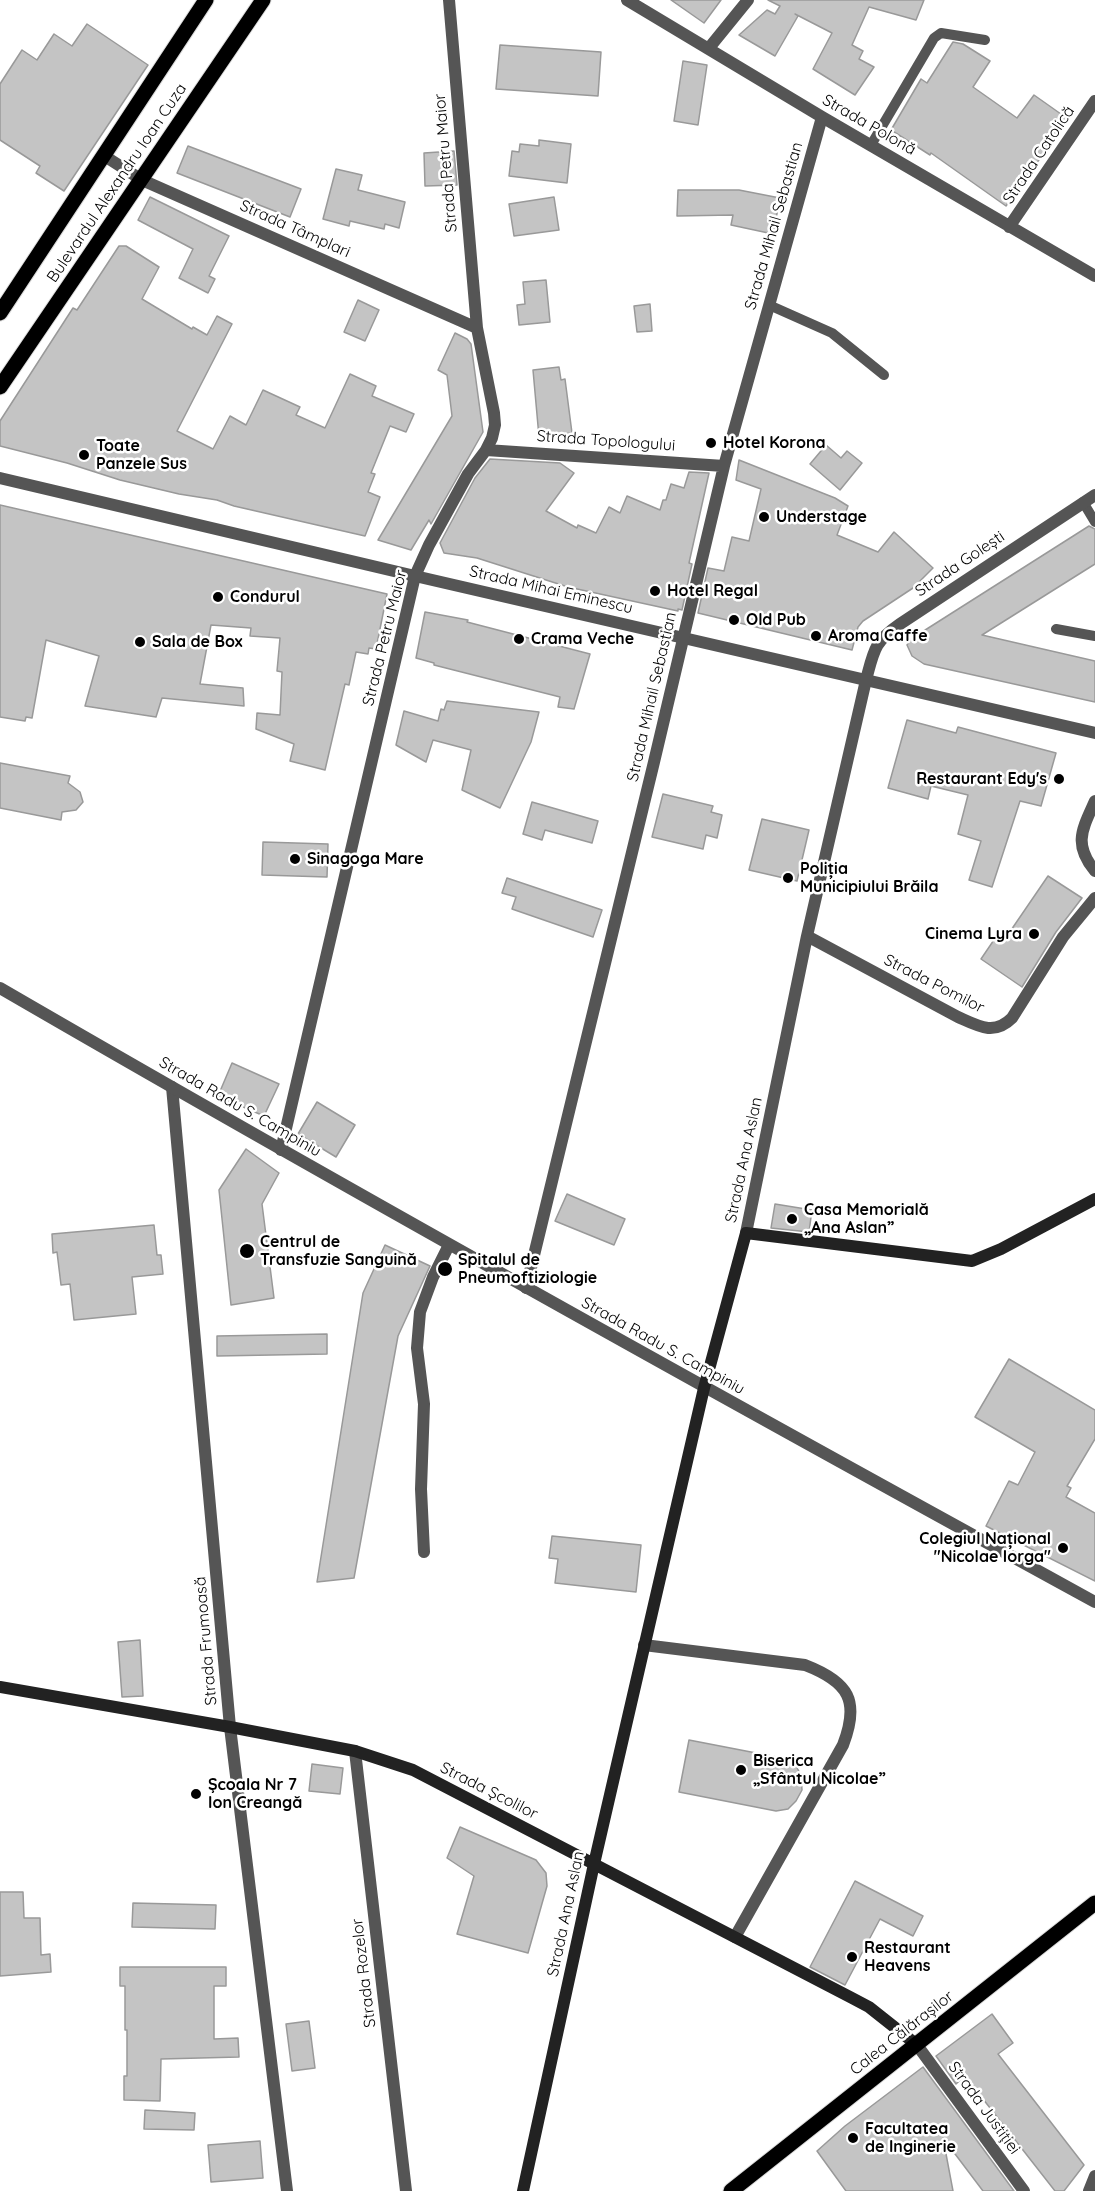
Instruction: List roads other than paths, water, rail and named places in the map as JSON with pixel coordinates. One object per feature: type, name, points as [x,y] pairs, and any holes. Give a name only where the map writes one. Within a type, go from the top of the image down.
[{"type":"main road","name":"Bulevardul Alexandru Ioan Cuza","points":[[0,313],[206,0]]},
{"type":"main road","name":"Bulevardul Alexandru Ioan Cuza","points":[[0,387],[263,0]]},
{"type":"main road","points":[[747,1233],[972,1261],[1001,1249],[1095,1199]]},
{"type":"main road","name":"Strada Ana Aslan","points":[[523,2191],[594,1864],[704,1388],[747,1233]]},
{"type":"main road","name":"Strada Școlilor","points":[[0,1687],[230,1726],[355,1751],[413,1770],[869,2007],[918,2044]]},
{"type":"main road","name":"Calea Călărașilor","points":[[731,2191],[1095,1903]]},
{"type":"street","name":"Strada Petru Maior","points":[[281,1150],[416,576],[429,544],[494,433],[494,413],[477,328],[449,0]]},
{"type":"street","name":"Strada Polonă","points":[[627,0],[1095,276]]},
{"type":"street","points":[[709,48],[747,0]]},
{"type":"street","name":"Strada Catolică","points":[[1010,226],[1095,101]]},
{"type":"street","name":"Strada Mihail Sebastian","points":[[526,1288],[724,466],[822,117]]},
{"type":"street","name":"Strada Tâmplari","points":[[103,155],[142,180],[477,328]]},
{"type":"street","name":"Strada Topologului","points":[[486,450],[724,466]]},
{"type":"street","name":"Strada Mihai Eminescu","points":[[0,478],[1095,733]]},
{"type":"street","name":"Strada Golești","points":[[866,680],[876,647],[886,634],[1095,495]]},
{"type":"street","name":"Strada Ana Aslan","points":[[747,1233],[807,936],[866,680]]},
{"type":"street","points":[[1095,801],[1086,820],[1081,841],[1084,858],[1095,871]]},
{"type":"street","name":"Strada Pomilor","points":[[807,936],[969,1022],[987,1028],[996,1028],[1005,1026],[1012,1018],[1063,937],[1095,898]]},
{"type":"street","name":"Strada Radu S. Campiniu","points":[[0,988],[281,1150],[704,1388],[1095,1602]]},
{"type":"street","name":"Strada Frumoasă","points":[[172,1087],[230,1726],[287,2191]]},
{"type":"street","points":[[424,1552],[422,1489],[424,1404],[417,1348],[420,1312],[433,1277],[449,1245]]},
{"type":"street","points":[[644,1645],[805,1665],[824,1672],[843,1687],[851,1703],[850,1725],[843,1745],[735,1937]]},
{"type":"street","name":"Strada Rozelor","points":[[355,1751],[406,2191]]},
{"type":"street","name":"Strada Justiției","points":[[918,2044],[1024,2191]]},
{"type":"street","points":[[1089,2191],[1095,2176]]},
{"type":"lane","points":[[871,145],[934,38],[941,33],[986,40]]},
{"type":"lane","points":[[769,305],[832,333],[884,375]]},
{"type":"lane","points":[[1083,502],[1095,522]]},
{"type":"lane","points":[[1056,629],[1095,636]]},
{"type":"place","name":"Hotel Korona","points":[[711,443]]},
{"type":"place","name":"Toate Panzele Sus","points":[[84,455]]},
{"type":"place","name":"Understage","points":[[764,517]]},
{"type":"place","name":"Hotel Regal","points":[[655,591]]},
{"type":"place","name":"Condurul","points":[[218,597]]},
{"type":"place","name":"Old Pub","points":[[734,620]]},
{"type":"place","name":"Aroma Caffe","points":[[816,636]]},
{"type":"place","name":"Crama Veche","points":[[519,639]]},
{"type":"place","name":"Sala de Box","points":[[140,642]]},
{"type":"place","name":"Restaurant Edy's","points":[[1059,779]]},
{"type":"place","name":"Sinagoga Mare","points":[[295,859]]},
{"type":"place","name":"Poliția Municipiului Brăila","points":[[788,878]]},
{"type":"place","name":"Cinema Lyra","points":[[1034,934]]},
{"type":"place","name":"Casa Memorială „Ana Aslan”","points":[[792,1219]]},
{"type":"place","name":"Centrul de Transfuzie Sanguină","points":[[247,1251]]},
{"type":"place","name":"Spitalul de Pneumoftiziologie","points":[[445,1269]]},
{"type":"place","name":"Colegiul Național \"Nicolae Iorga\"","points":[[1063,1548]]},
{"type":"place","name":"Biserica „Sfântul Nicolae”","points":[[741,1770]]},
{"type":"place","name":"Școala Nr 7 Ion Creangă","points":[[196,1794]]},
{"type":"place","name":"Restaurant Heavens","points":[[852,1957]]},
{"type":"place","name":"Facultatea de Inginerie","points":[[853,2138]]}]
